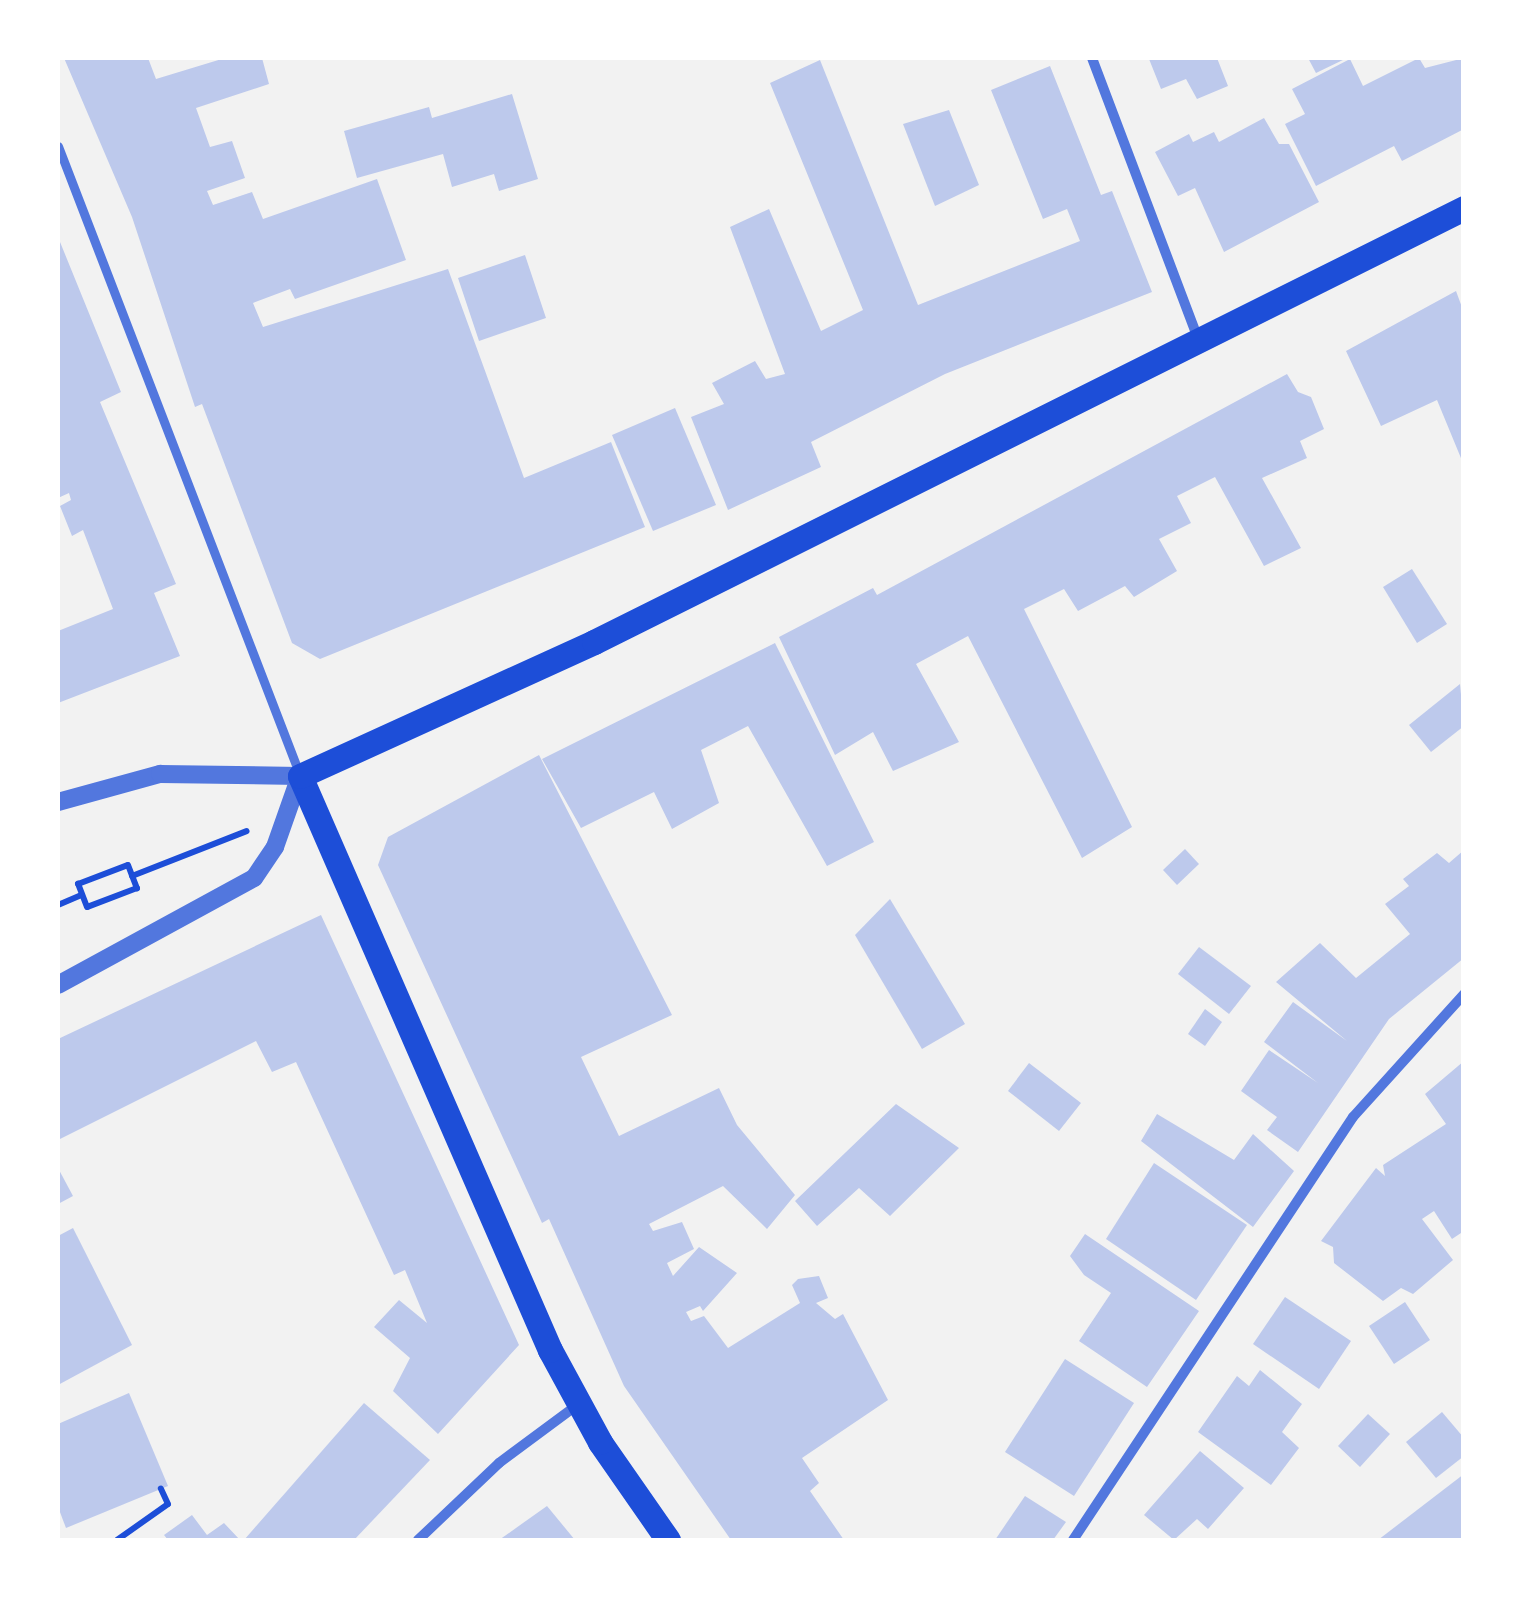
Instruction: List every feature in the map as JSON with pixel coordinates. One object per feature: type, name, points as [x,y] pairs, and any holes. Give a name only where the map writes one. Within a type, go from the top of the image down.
[{"type":"main road","points":[[668,1540],[578,1404],[300,776],[594,642],[1464,208]]},
{"type":"street","points":[[1092,58],[1199,342]]},
{"type":"street","points":[[58,146],[300,776],[275,847],[254,878],[58,985]]},
{"type":"street","points":[[58,802],[160,774],[300,776]]},
{"type":"street","points":[[1073,1540],[1354,1117],[1464,994]]},
{"type":"street","points":[[418,1540],[499,1463],[578,1404]]},
{"type":"path","points":[[132,876],[248,830]]},
{"type":"path","points":[[128,865],[137,888],[87,907],[82,894],[78,884],[128,865]]},
{"type":"path","points":[[58,905],[82,894]]},
{"type":"path","points":[[117,1540],[168,1504],[161,1489]]},
{"type":"building","points":[[64,58],[148,58],[156,79],[225,58],[262,58],[269,84],[196,108],[210,147],[232,141],[245,178],[207,191],[213,205],[252,192],[263,219],[377,179],[406,260],[295,299],[290,289],[253,303],[263,327],[448,269],[524,478],[611,442],[645,527],[320,659],[292,643],[202,404],[195,407],[132,217]]},
{"type":"building","points":[[1217,58],[1228,86],[1197,99],[1186,79],[1161,89],[1149,59]]},
{"type":"building","points":[[1308,58],[1347,58],[1316,73]]},
{"type":"building","points":[[1419,58],[1425,68],[1464,58],[1464,129],[1402,161],[1394,146],[1316,186],[1285,124],[1305,114],[1292,89],[1350,59],[1363,86]]},
{"type":"building","points":[[820,60],[918,305],[1080,241],[1067,209],[1043,219],[991,90],[1050,66],[1101,195],[1112,191],[1152,292],[945,374],[811,442],[821,467],[728,510],[691,417],[724,404],[712,383],[755,361],[766,379],[785,374],[730,227],[769,209],[821,331],[863,310],[770,83]]},
{"type":"building","points":[[512,94],[538,179],[499,191],[494,174],[452,187],[443,154],[357,178],[344,131],[429,107],[432,118]]},
{"type":"building","points":[[949,110],[979,185],[935,206],[903,124]]},
{"type":"building","points":[[1264,118],[1279,144],[1289,144],[1319,202],[1224,252],[1195,188],[1178,196],[1155,152],[1189,134],[1193,142],[1214,132],[1219,142]]},
{"type":"building","points":[[58,237],[121,392],[100,402],[176,584],[154,593],[180,656],[58,703],[58,631],[113,609],[83,530],[72,536],[60,506],[71,500],[69,493],[58,498]]},
{"type":"building","points":[[525,255],[546,318],[479,341],[458,278]]},
{"type":"building","points":[[1456,291],[1463,310],[1463,463],[1437,400],[1381,426],[1346,351]]},
{"type":"building","points":[[1287,374],[1298,392],[1311,397],[1324,429],[1300,441],[1307,458],[1262,478],[1301,548],[1264,566],[1215,477],[1177,496],[1191,523],[1159,539],[1177,571],[1134,597],[1125,586],[1078,611],[1064,589],[1024,609],[1132,827],[1082,858],[968,636],[916,664],[959,742],[893,771],[873,732],[835,755],[779,637],[873,588],[877,595]]},
{"type":"building","points":[[675,408],[716,505],[653,531],[612,435]]},
{"type":"building","points":[[1412,569],[1447,624],[1417,643],[1383,587]]},
{"type":"building","points":[[775,643],[874,842],[827,866],[748,726],[701,750],[719,803],[672,829],[654,792],[581,828],[542,759]]},
{"type":"building","points":[[1460,684],[1464,726],[1431,752],[1409,725]]},
{"type":"building","points":[[539,755],[672,1015],[581,1057],[619,1136],[719,1088],[737,1125],[795,1195],[767,1229],[723,1186],[649,1224],[653,1231],[682,1222],[694,1249],[667,1263],[673,1276],[699,1247],[737,1273],[703,1311],[700,1306],[686,1312],[691,1321],[704,1316],[728,1348],[800,1303],[792,1285],[798,1279],[819,1276],[828,1298],[816,1303],[835,1319],[843,1314],[888,1400],[802,1458],[819,1483],[810,1491],[844,1540],[731,1540],[624,1386],[549,1219],[542,1223],[378,865],[388,837]]},
{"type":"building","points":[[1185,849],[1199,864],[1177,885],[1163,870]]},
{"type":"building","points":[[1464,850],[1464,958],[1389,1019],[1298,1152],[1267,1130],[1277,1117],[1241,1091],[1269,1050],[1318,1083],[1264,1042],[1293,1002],[1347,1041],[1276,982],[1320,943],[1356,978],[1410,934],[1385,904],[1409,886],[1403,879],[1437,853],[1449,863]]},
{"type":"building","points":[[890,899],[965,1024],[922,1049],[855,935]]},
{"type":"building","points":[[321,915],[519,1345],[438,1434],[393,1391],[410,1358],[374,1327],[399,1300],[427,1323],[405,1270],[394,1275],[296,1062],[272,1072],[256,1041],[58,1140],[58,1039]]},
{"type":"building","points":[[1199,947],[1251,986],[1229,1014],[1178,974]]},
{"type":"building","points":[[1205,1009],[1222,1022],[1205,1046],[1188,1034]]},
{"type":"building","points":[[1464,1061],[1464,1231],[1452,1239],[1434,1211],[1422,1219],[1453,1260],[1413,1294],[1401,1288],[1383,1301],[1334,1263],[1333,1247],[1321,1241],[1376,1168],[1385,1176],[1383,1165],[1446,1124],[1425,1094]]},
{"type":"building","points":[[1029,1063],[1081,1103],[1059,1131],[1008,1091]]},
{"type":"building","points":[[896,1104],[959,1148],[890,1216],[859,1188],[817,1226],[795,1201]]},
{"type":"building","points":[[1157,1114],[1234,1160],[1253,1134],[1294,1171],[1253,1227],[1141,1141]]},
{"type":"building","points":[[1154,1163],[1247,1225],[1196,1300],[1106,1239]]},
{"type":"building","points":[[58,1168],[73,1196],[58,1204]]},
{"type":"building","points":[[73,1228],[132,1345],[58,1385],[58,1236]]},
{"type":"building","points":[[1085,1234],[1199,1311],[1147,1387],[1079,1341],[1111,1293],[1084,1275],[1070,1256]]},
{"type":"building","points":[[1285,1297],[1351,1341],[1319,1389],[1253,1344]]},
{"type":"building","points":[[1405,1302],[1430,1340],[1394,1364],[1369,1326]]},
{"type":"building","points":[[1065,1359],[1134,1403],[1074,1496],[1005,1452]]},
{"type":"building","points":[[1260,1370],[1302,1404],[1282,1432],[1299,1448],[1271,1485],[1198,1432],[1237,1376],[1249,1386]]},
{"type":"building","points":[[129,1393],[168,1486],[66,1528],[58,1507],[58,1424]]},
{"type":"building","points":[[364,1403],[430,1460],[354,1540],[244,1540]]},
{"type":"building","points":[[1442,1412],[1464,1438],[1464,1456],[1436,1478],[1406,1442]]},
{"type":"building","points":[[1368,1414],[1390,1434],[1360,1467],[1338,1446]]},
{"type":"building","points":[[1200,1451],[1244,1488],[1208,1529],[1197,1519],[1174,1540],[1144,1515]]},
{"type":"building","points":[[1464,1474],[1464,1540],[1378,1540]]},
{"type":"building","points":[[1025,1496],[1066,1522],[1053,1540],[995,1540]]},
{"type":"building","points":[[547,1506],[575,1540],[499,1540]]},
{"type":"building","points":[[192,1515],[207,1535],[224,1523],[240,1540],[168,1540],[164,1535]]}]
